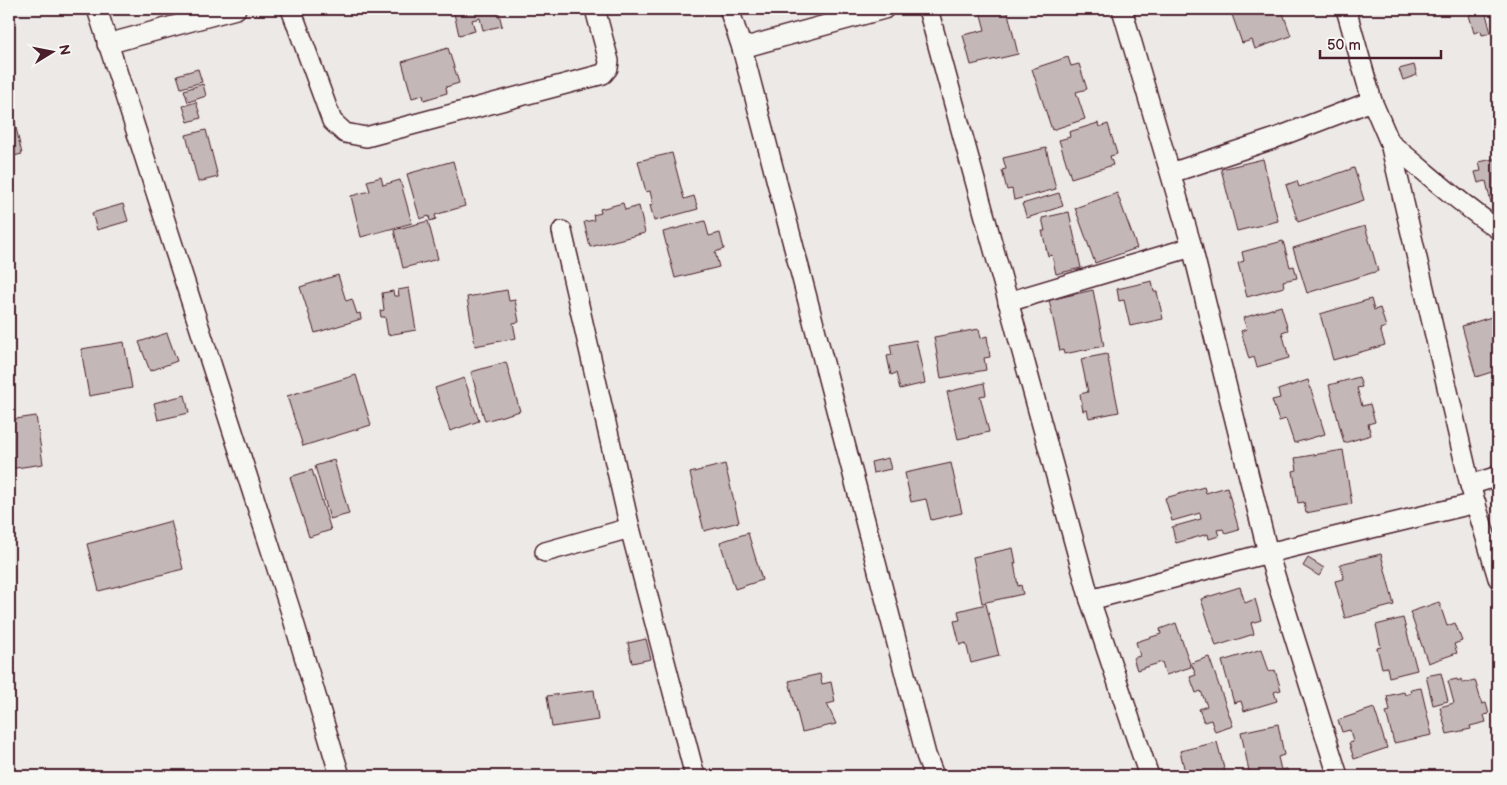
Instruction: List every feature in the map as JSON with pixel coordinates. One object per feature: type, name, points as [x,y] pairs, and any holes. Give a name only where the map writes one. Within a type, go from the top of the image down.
[{"type":"street","points":[[97,9],[290,609],[340,776]]},
{"type":"street","points":[[108,44],[236,9]]},
{"type":"street","points":[[291,9],[332,121],[345,133],[366,137],[603,74],[608,68],[609,61],[595,9]]},
{"type":"street","points":[[729,9],[742,48],[926,755],[934,776]]},
{"type":"street","points":[[742,48],[884,9]]},
{"type":"street","points":[[928,9],[1090,600],[1149,776]]},
{"type":"street","points":[[1122,9],[1192,247],[1268,553],[1338,776]]},
{"type":"street","points":[[1346,9],[1372,101],[1390,143],[1470,485],[1498,578]]},
{"type":"street","points":[[1171,173],[1273,139],[1372,101]]},
{"type":"street","points":[[1390,143],[1435,179],[1466,208],[1498,229]]},
{"type":"street","points":[[562,232],[630,528],[695,776]]},
{"type":"street","points":[[1008,302],[1192,247]]},
{"type":"street","points":[[1470,485],[1498,476]]},
{"type":"street","points":[[1090,600],[1268,553],[1476,503]]},
{"type":"street","points":[[545,552],[630,528]]},
{"type":"building","points":[[453,9],[498,9],[502,26],[483,30],[480,18],[472,20],[475,31],[459,35]]},
{"type":"building","points":[[1007,9],[1018,54],[971,65],[963,35],[985,30],[980,11]]},
{"type":"building","points":[[1230,9],[1275,9],[1276,12],[1282,10],[1291,36],[1255,49],[1252,40],[1242,43]]},
{"type":"building","points":[[1494,9],[1498,9],[1498,24]]},
{"type":"building","points":[[1485,10],[1491,33],[1482,35],[1481,31],[1474,33],[1469,15]]},
{"type":"building","points":[[448,48],[459,83],[446,87],[447,93],[424,100],[423,95],[412,98],[402,62]]},
{"type":"building","points":[[1068,57],[1071,66],[1079,64],[1087,89],[1076,92],[1085,119],[1052,130],[1032,69]]},
{"type":"building","points":[[1414,65],[1417,75],[1403,80],[1399,69]]},
{"type":"building","points":[[198,69],[202,82],[181,88],[177,75]]},
{"type":"building","points":[[203,84],[206,96],[188,102],[184,90]]},
{"type":"building","points":[[196,102],[201,118],[188,122],[183,106]]},
{"type":"building","points":[[11,106],[22,154],[9,157],[9,107]]},
{"type":"building","points":[[1098,123],[1099,127],[1108,124],[1117,154],[1110,156],[1113,165],[1071,178],[1059,140],[1070,137],[1069,132]]},
{"type":"building","points":[[206,130],[218,177],[198,182],[186,135]]},
{"type":"building","points":[[1046,148],[1056,189],[1014,200],[1012,189],[1007,190],[1002,170],[1006,169],[1003,158]]},
{"type":"building","points":[[672,153],[684,199],[694,196],[698,209],[654,221],[650,205],[653,204],[650,191],[646,192],[638,161]]},
{"type":"building","points":[[1498,158],[1498,201],[1491,203],[1486,181],[1478,183],[1475,172],[1481,171],[1479,162]]},
{"type":"building","points":[[1263,159],[1278,221],[1237,231],[1221,169]]},
{"type":"building","points":[[453,161],[465,206],[435,215],[436,219],[430,221],[429,216],[420,219],[407,174]]},
{"type":"building","points":[[1354,168],[1364,200],[1298,222],[1286,185],[1297,181],[1299,187]]},
{"type":"building","points":[[381,177],[383,185],[400,180],[412,223],[361,237],[351,196],[370,191],[367,181]]},
{"type":"building","points":[[1059,193],[1063,206],[1027,218],[1022,204]]},
{"type":"building","points":[[1117,193],[1137,248],[1095,263],[1075,208]]},
{"type":"building","points":[[623,203],[625,210],[639,206],[645,233],[590,247],[584,222],[594,220],[593,215],[601,213],[600,209]]},
{"type":"building","points":[[123,204],[128,221],[97,230],[92,213]]},
{"type":"building","points":[[1069,212],[1081,268],[1056,274],[1052,255],[1048,256],[1042,231],[1045,231],[1042,218]]},
{"type":"building","points":[[428,221],[438,259],[403,268],[394,230]]},
{"type":"building","points":[[705,221],[709,236],[720,233],[724,249],[715,252],[719,267],[675,278],[663,232]]},
{"type":"building","points":[[1365,226],[1378,271],[1307,293],[1293,248]]},
{"type":"building","points":[[1283,241],[1290,267],[1294,266],[1297,278],[1283,281],[1284,287],[1247,297],[1238,263],[1244,261],[1242,252]]},
{"type":"building","points":[[338,275],[346,301],[352,299],[357,314],[360,313],[361,319],[315,333],[300,287]]},
{"type":"building","points":[[1152,281],[1154,292],[1157,292],[1163,319],[1130,326],[1124,300],[1119,301],[1117,289]]},
{"type":"building","points":[[409,288],[416,330],[388,335],[385,317],[381,317],[380,311],[384,310],[382,293],[393,291],[394,296],[399,296],[398,290]]},
{"type":"building","points":[[507,290],[509,301],[515,300],[519,322],[513,323],[516,338],[475,346],[467,297]]},
{"type":"building","points":[[1093,290],[1104,346],[1064,354],[1063,350],[1060,351],[1049,300]]},
{"type":"building","points":[[1371,299],[1374,310],[1380,308],[1386,327],[1380,329],[1385,345],[1333,360],[1320,314]]},
{"type":"building","points":[[1281,306],[1288,330],[1282,332],[1289,358],[1257,367],[1254,357],[1249,359],[1241,331],[1247,329],[1243,318]]},
{"type":"building","points":[[1498,315],[1498,370],[1476,377],[1462,326]]},
{"type":"building","points":[[979,329],[981,338],[987,336],[990,357],[984,358],[986,370],[941,378],[934,337]]},
{"type":"building","points":[[167,333],[177,361],[150,371],[139,342]]},
{"type":"building","points":[[916,340],[925,383],[900,389],[896,373],[891,375],[887,356],[892,355],[890,345]]},
{"type":"building","points":[[124,342],[132,388],[89,396],[81,349]]},
{"type":"building","points":[[1107,354],[1119,412],[1089,418],[1087,410],[1083,411],[1080,394],[1088,392],[1081,359]]},
{"type":"building","points":[[506,362],[520,411],[485,421],[471,372]]},
{"type":"building","points":[[356,375],[371,425],[303,446],[287,396]]},
{"type":"building","points":[[1359,377],[1362,387],[1357,388],[1362,406],[1370,404],[1375,422],[1368,424],[1371,435],[1344,443],[1329,385]]},
{"type":"building","points":[[464,378],[479,421],[450,431],[435,388]]},
{"type":"building","points":[[1308,380],[1325,434],[1294,443],[1286,419],[1279,421],[1272,400],[1280,398],[1278,390]]},
{"type":"building","points":[[984,383],[986,395],[980,396],[989,432],[958,439],[947,392]]},
{"type":"building","points":[[185,395],[189,413],[158,420],[154,403]]},
{"type":"building","points":[[36,416],[43,464],[9,469],[9,420]]},
{"type":"building","points":[[1343,450],[1352,504],[1306,513],[1304,502],[1298,503],[1293,471],[1297,470],[1295,458]]},
{"type":"building","points":[[888,458],[891,469],[873,473],[871,462]]},
{"type":"building","points":[[334,460],[349,514],[330,519],[315,466]]},
{"type":"building","points":[[951,463],[962,513],[931,520],[926,499],[911,502],[905,473]]},
{"type":"building","points":[[725,464],[739,522],[704,531],[690,473]]},
{"type":"building","points":[[312,470],[331,530],[309,537],[290,477]]},
{"type":"building","points":[[1204,487],[1206,493],[1227,487],[1239,530],[1225,534],[1223,529],[1217,530],[1219,536],[1209,539],[1208,534],[1176,543],[1172,527],[1201,519],[1200,513],[1172,521],[1165,498]]},
{"type":"building","points":[[171,521],[183,569],[99,591],[87,544]]},
{"type":"building","points":[[748,533],[762,580],[735,589],[720,542]]},
{"type":"building","points":[[1013,548],[1018,586],[1021,585],[1023,594],[982,603],[973,557]]},
{"type":"building","points":[[1381,554],[1394,605],[1345,618],[1335,581],[1344,579],[1340,564]]},
{"type":"building","points":[[1308,558],[1324,568],[1319,576],[1303,566]]},
{"type":"building","points":[[1240,587],[1245,603],[1255,599],[1261,620],[1251,623],[1254,634],[1216,646],[1201,599]]},
{"type":"building","points":[[1439,602],[1447,626],[1455,623],[1462,641],[1454,644],[1457,653],[1428,663],[1410,612]]},
{"type":"building","points":[[986,604],[999,656],[971,663],[966,643],[960,645],[954,621],[960,620],[958,611]]},
{"type":"building","points":[[1403,618],[1417,670],[1389,677],[1387,667],[1382,668],[1377,648],[1381,647],[1376,625]]},
{"type":"building","points":[[1176,623],[1191,667],[1166,675],[1162,662],[1137,670],[1133,658],[1140,656],[1136,642],[1161,634],[1160,629]]},
{"type":"building","points":[[646,639],[651,659],[632,663],[628,643]]},
{"type":"building","points":[[1262,649],[1269,672],[1275,670],[1281,690],[1274,692],[1277,701],[1244,711],[1241,701],[1234,703],[1222,661]]},
{"type":"building","points":[[1209,657],[1233,726],[1215,732],[1211,720],[1204,722],[1199,709],[1207,706],[1201,691],[1196,693],[1190,677],[1196,675],[1191,663]]},
{"type":"building","points":[[1441,673],[1448,701],[1433,705],[1426,676]]},
{"type":"building","points":[[820,674],[822,684],[831,682],[835,702],[827,704],[836,724],[802,732],[789,681]]},
{"type":"building","points":[[1457,679],[1458,681],[1461,679],[1462,683],[1475,680],[1482,704],[1486,703],[1489,714],[1484,715],[1486,722],[1470,726],[1471,729],[1447,734],[1440,707],[1454,703],[1448,681]]},
{"type":"building","points":[[1421,688],[1432,735],[1394,743],[1386,712],[1390,711],[1387,696],[1404,692],[1405,695],[1411,693],[1410,690]]},
{"type":"building","points":[[594,690],[598,720],[552,727],[547,696]]},
{"type":"building","points":[[1374,708],[1387,748],[1354,759],[1349,743],[1353,742],[1350,730],[1342,732],[1338,720]]},
{"type":"building","points":[[1278,724],[1284,755],[1278,757],[1281,770],[1287,769],[1288,776],[1250,776],[1241,732]]},
{"type":"building","points":[[1217,742],[1226,776],[1186,776],[1180,751]]}]
